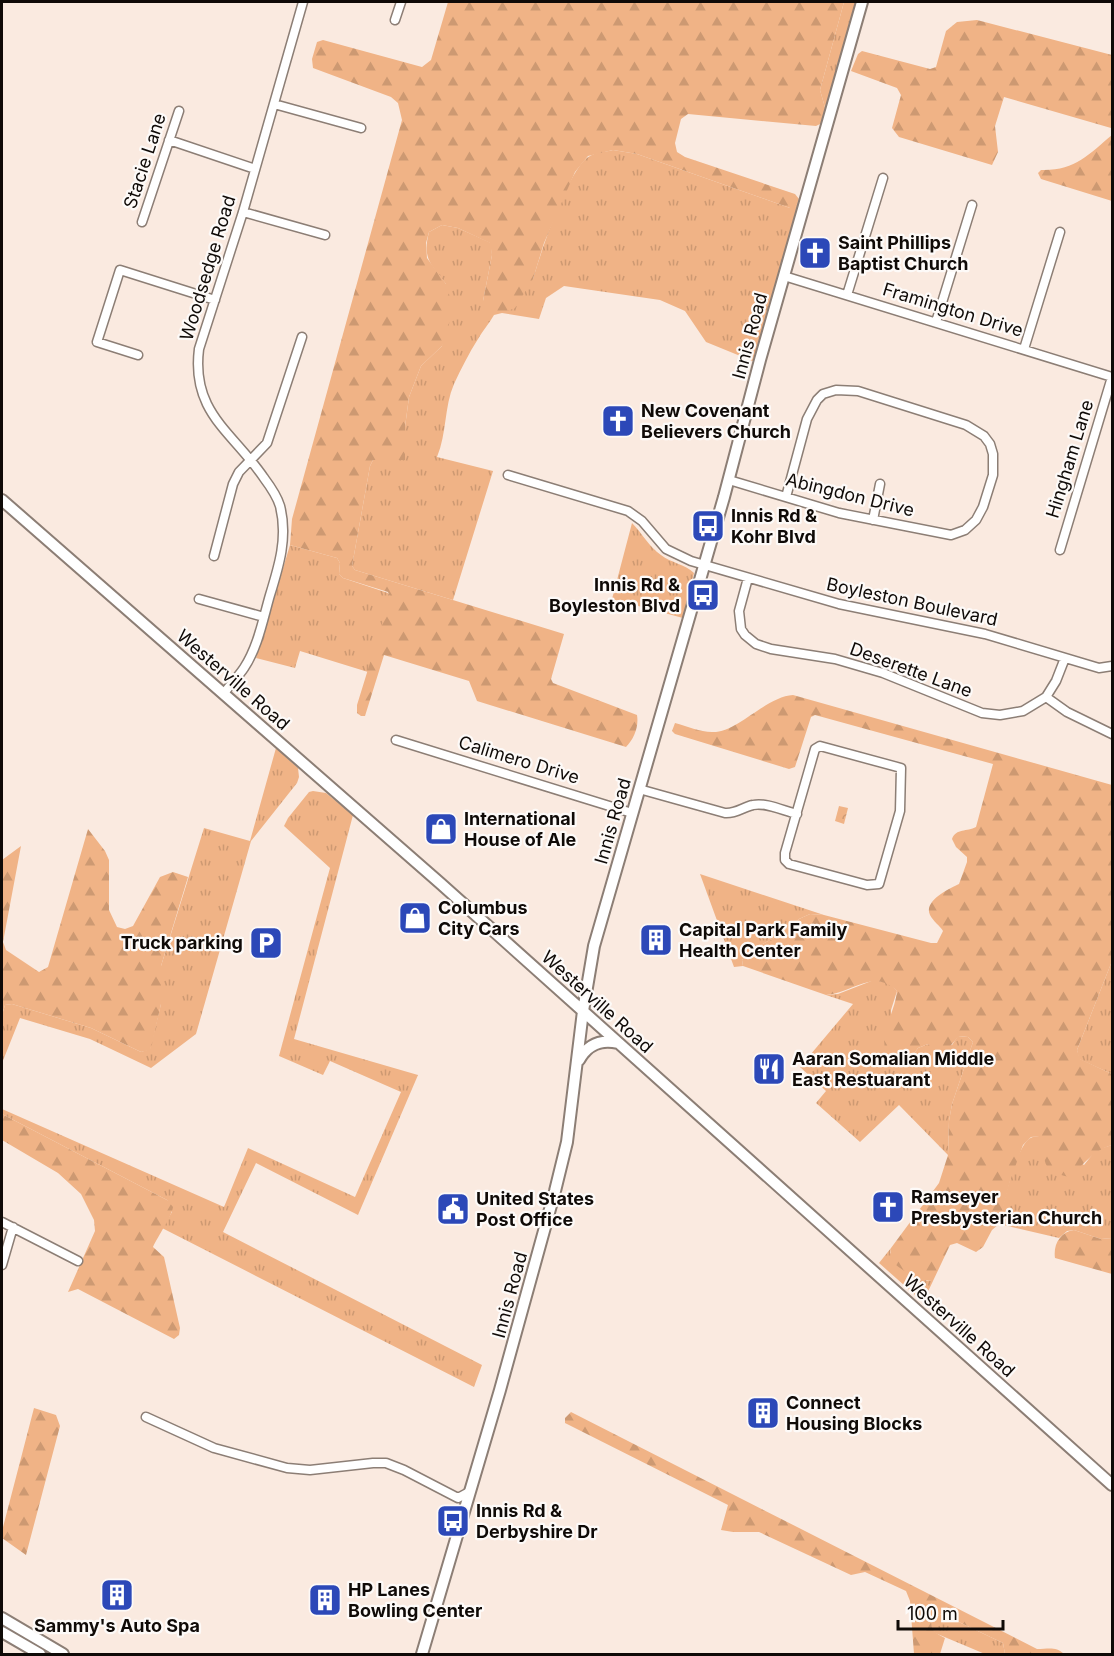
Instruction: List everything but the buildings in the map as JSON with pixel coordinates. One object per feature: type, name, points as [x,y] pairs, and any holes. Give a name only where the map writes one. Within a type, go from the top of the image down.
[{"type":"main road","name":"Innis Road","points":[[422,1654],[506,1369],[567,1142],[578,1063],[582,1011],[594,946],[729,480],[862,2]]},
{"type":"main road","name":"Westerville Road","points":[[2,500],[619,1043],[1113,1485]]},
{"type":"main road","points":[[578,1063],[583,1052],[600,1041],[619,1043]]},
{"type":"main road","points":[[2,1618],[63,1654]]},
{"type":"main road","points":[[2,1632],[40,1654]]},
{"type":"street","name":"Woodsedge Road","points":[[224,693],[244,668],[257,639],[280,561],[283,525],[279,504],[270,486],[226,434],[201,393],[199,349],[243,212],[303,2]]},
{"type":"street","points":[[395,20],[401,2]]},
{"type":"street","points":[[274,104],[360,128]]},
{"type":"street","name":"Stacie Lane","points":[[142,222],[179,111]]},
{"type":"street","points":[[169,140],[255,169]]},
{"type":"street","points":[[847,295],[883,178]]},
{"type":"street","points":[[936,322],[972,205]]},
{"type":"street","points":[[243,212],[325,235]]},
{"type":"street","points":[[1024,349],[1060,232]]},
{"type":"street","points":[[138,355],[97,342],[120,270],[216,300]]},
{"type":"street","name":"Framington Drive","points":[[784,276],[1112,377]]},
{"type":"street","points":[[214,556],[233,484],[239,472],[267,443],[302,337]]},
{"type":"street","name":"Hingham Lane","points":[[1060,550],[1112,377]]},
{"type":"street","name":"Abingdon Drive","points":[[729,480],[839,513],[951,535],[964,530],[976,520],[983,507],[993,475],[993,454],[984,436],[966,425],[858,391],[836,390],[823,394],[807,419],[786,497]]},
{"type":"street","name":"Boyleston Boulevard","points":[[508,475],[628,511],[642,521],[666,549],[691,561],[839,604],[985,634],[1099,668],[1113,666]]},
{"type":"street","points":[[873,520],[880,484]]},
{"type":"street","name":"Deserette Lane","points":[[748,578],[740,611],[741,629],[756,644],[771,649],[835,659],[883,673],[982,713],[1000,715],[1023,711],[1046,697]]},
{"type":"street","points":[[199,598],[264,617]]},
{"type":"street","points":[[1065,658],[1056,681],[1046,697],[1081,720],[1113,734]]},
{"type":"street","name":"Calimero Drive","points":[[396,740],[632,813]]},
{"type":"street","points":[[820,746],[901,768],[900,811],[879,884],[874,886],[789,864],[785,860],[785,853],[797,814],[815,748],[820,746]]},
{"type":"street","points":[[639,789],[725,813],[733,813],[759,805],[797,814]]},
{"type":"street","points":[[2,1222],[78,1261]]},
{"type":"street","points":[[2,1265],[12,1227]]},
{"type":"street","points":[[146,1417],[214,1448],[287,1468],[303,1470],[386,1463],[458,1498],[469,1492]]},
{"type":"green space","points":[[448,2],[844,2],[820,90],[826,111],[822,123],[816,126],[688,114],[681,119],[675,143],[677,152],[685,157],[795,194],[799,199],[795,208],[637,154],[613,150],[588,156],[575,172],[544,243],[533,279],[515,308],[502,313],[489,310],[483,301],[492,255],[490,243],[458,228],[442,225],[429,232],[426,243],[427,258],[446,284],[452,304],[448,331],[442,346],[421,366],[409,397],[405,427],[405,460],[373,460],[370,466],[352,566],[355,570],[564,634],[551,679],[553,683],[637,715],[635,732],[626,747],[477,701],[469,681],[384,655],[365,716],[361,716],[357,713],[357,705],[390,598],[388,592],[343,578],[339,574],[340,563],[337,558],[290,545],[292,519],[402,120],[398,103],[391,97],[313,68],[312,59],[317,42],[323,40],[422,67],[431,60]]},
{"type":"green space","points":[[844,2],[856,2],[826,111],[820,90]]},
{"type":"green space","points":[[977,20],[1112,55],[1112,133],[1111,128],[1004,97],[995,126],[998,152],[992,165],[899,137],[892,128],[901,95],[897,88],[851,71],[858,54],[862,51],[930,69],[936,67],[946,31],[957,22]]},
{"type":"green space","points":[[1112,135],[1112,201],[1041,179],[1038,173],[1041,170],[1053,170],[1072,165]]},
{"type":"green space","points":[[613,150],[637,154],[790,208],[795,207],[799,199],[797,214],[755,362],[706,342],[685,311],[660,300],[564,286],[546,298],[539,319],[502,313],[494,315],[471,350],[454,384],[437,457],[493,471],[453,600],[355,570],[352,566],[370,466],[373,460],[405,460],[405,427],[409,397],[421,366],[442,346],[446,284],[432,266],[427,255],[429,232],[442,225],[458,228],[491,243],[492,255],[483,301],[533,279],[556,212],[573,176],[590,156]]},
{"type":"green space","points":[[632,523],[657,552],[694,573],[683,618],[612,599]]},
{"type":"green space","points":[[290,545],[337,558],[340,563],[339,574],[343,578],[388,593],[391,598],[368,672],[300,651],[295,668],[256,658]]},
{"type":"green space","points":[[793,695],[1112,785],[1112,961],[1077,1050],[1080,1059],[1112,1074],[1112,1145],[1094,1154],[1069,1177],[1053,1172],[1046,1164],[1042,1136],[1031,1137],[1023,1145],[1010,1181],[999,1224],[992,1230],[983,1247],[976,1252],[957,1243],[950,1245],[933,1281],[918,1278],[896,1265],[892,1260],[891,1248],[939,1183],[948,1155],[952,1104],[973,1042],[968,1037],[959,1036],[945,1052],[938,1053],[928,1044],[918,1048],[906,1065],[898,1067],[885,1051],[886,1031],[897,991],[888,984],[871,982],[826,995],[743,966],[742,960],[751,950],[776,937],[799,919],[810,914],[824,915],[937,943],[943,931],[930,915],[930,905],[938,896],[959,884],[967,857],[956,847],[952,839],[956,833],[976,827],[993,764],[815,715],[811,717],[795,767],[789,769],[675,734],[672,731],[675,723],[703,731],[722,731],[772,702]]},
{"type":"green space","points":[[276,748],[298,768],[299,777],[297,783],[251,841],[196,1034],[151,1068],[90,1039],[20,1018],[2,1063],[2,1015],[5,1005],[12,1004],[91,1028],[141,1052],[150,1049],[161,1004],[161,966],[204,828],[250,841]]},
{"type":"green space","points":[[309,792],[326,793],[353,815],[294,1039],[418,1075],[358,1215],[256,1163],[223,1232],[482,1365],[474,1387],[162,1228],[172,1212],[167,1200],[2,1114],[2,1109],[224,1207],[248,1148],[355,1197],[401,1092],[330,1061],[323,1075],[279,1056],[330,868],[284,826]]},
{"type":"green space","points":[[839,806],[848,808],[844,824],[835,821]]},
{"type":"green space","points":[[88,829],[109,860],[109,910],[117,927],[125,929],[133,926],[160,877],[173,872],[188,877],[161,966],[161,1004],[150,1050],[141,1052],[91,1028],[12,1004],[5,1005],[2,1015],[2,860],[21,846],[3,942],[6,950],[39,972],[48,967]]},
{"type":"green space","points":[[700,874],[824,915],[810,914],[799,919],[776,937],[751,950],[742,960],[743,966],[734,967]]},
{"type":"green space","points":[[1112,961],[1112,1074],[1079,1059],[1077,1050]]},
{"type":"green space","points":[[874,980],[889,983],[897,991],[891,1010],[892,1063],[898,1067],[906,1065],[918,1048],[928,1044],[932,1046],[952,1045],[958,1036],[968,1037],[973,1042],[952,1104],[948,1155],[899,1105],[860,1142],[816,1103],[826,1091],[800,1067],[853,1004],[826,995],[838,994]]},
{"type":"green space","points":[[2,1114],[167,1200],[173,1207],[153,1247],[164,1257],[180,1328],[179,1335],[174,1339],[78,1289],[68,1292],[95,1231],[94,1220],[81,1194],[58,1173],[2,1140]]},
{"type":"green space","points":[[1043,1136],[1084,1165],[1096,1150],[1112,1145],[1112,1238],[1101,1239],[1074,1230],[1067,1231],[1059,1238],[999,1224],[1019,1154],[1029,1139]]},
{"type":"green space","points":[[1074,1230],[1101,1239],[1112,1238],[1112,1274],[1055,1258],[1058,1240],[1065,1233]]},
{"type":"green space","points":[[891,1248],[890,1253],[927,1281],[933,1281],[923,1302],[879,1263]]},
{"type":"green space","points":[[34,1408],[56,1415],[60,1426],[26,1555],[2,1538],[2,1531]]},
{"type":"green space","points":[[571,1412],[1037,1649],[1055,1649],[1064,1654],[1005,1654],[1003,1643],[942,1614],[932,1618],[931,1622],[934,1630],[945,1638],[940,1654],[914,1654],[910,1601],[906,1591],[865,1572],[851,1575],[759,1532],[721,1530],[728,1505],[565,1423],[565,1418]]},
{"type":"green space","points":[[942,1614],[1003,1643],[1005,1654],[985,1654],[935,1633],[930,1624],[932,1618]]},
{"type":"place","name":"Saint Phillips Baptist Church","points":[[815,253]]},
{"type":"place","name":"New Covenant Believers Church","points":[[618,421]]},
{"type":"place","name":"Innis Rd & Kohr Blvd","points":[[708,526]]},
{"type":"place","name":"Innis Rd & Boyleston Blvd","points":[[703,595]]},
{"type":"place","name":"International House of Ale","points":[[441,829]]},
{"type":"place","name":"Columbus City Cars","points":[[415,918]]},
{"type":"place","name":"Capital Park Family Health Center","points":[[656,940]]},
{"type":"place","name":"Truck parking","points":[[266,943]]},
{"type":"place","name":"Aaran Somalian Middle East Restuarant","points":[[769,1069]]},
{"type":"place","name":"Ramseyer Presbysterian Church","points":[[888,1207]]},
{"type":"place","name":"United States Post Office","points":[[453,1209]]},
{"type":"place","name":"Connect Housing Blocks","points":[[763,1413]]},
{"type":"place","name":"Innis Rd & Derbyshire Dr","points":[[453,1521]]},
{"type":"place","name":"Sammy's Auto Spa","points":[[117,1595]]},
{"type":"place","name":"HP Lanes Bowling Center","points":[[325,1600]]}]
